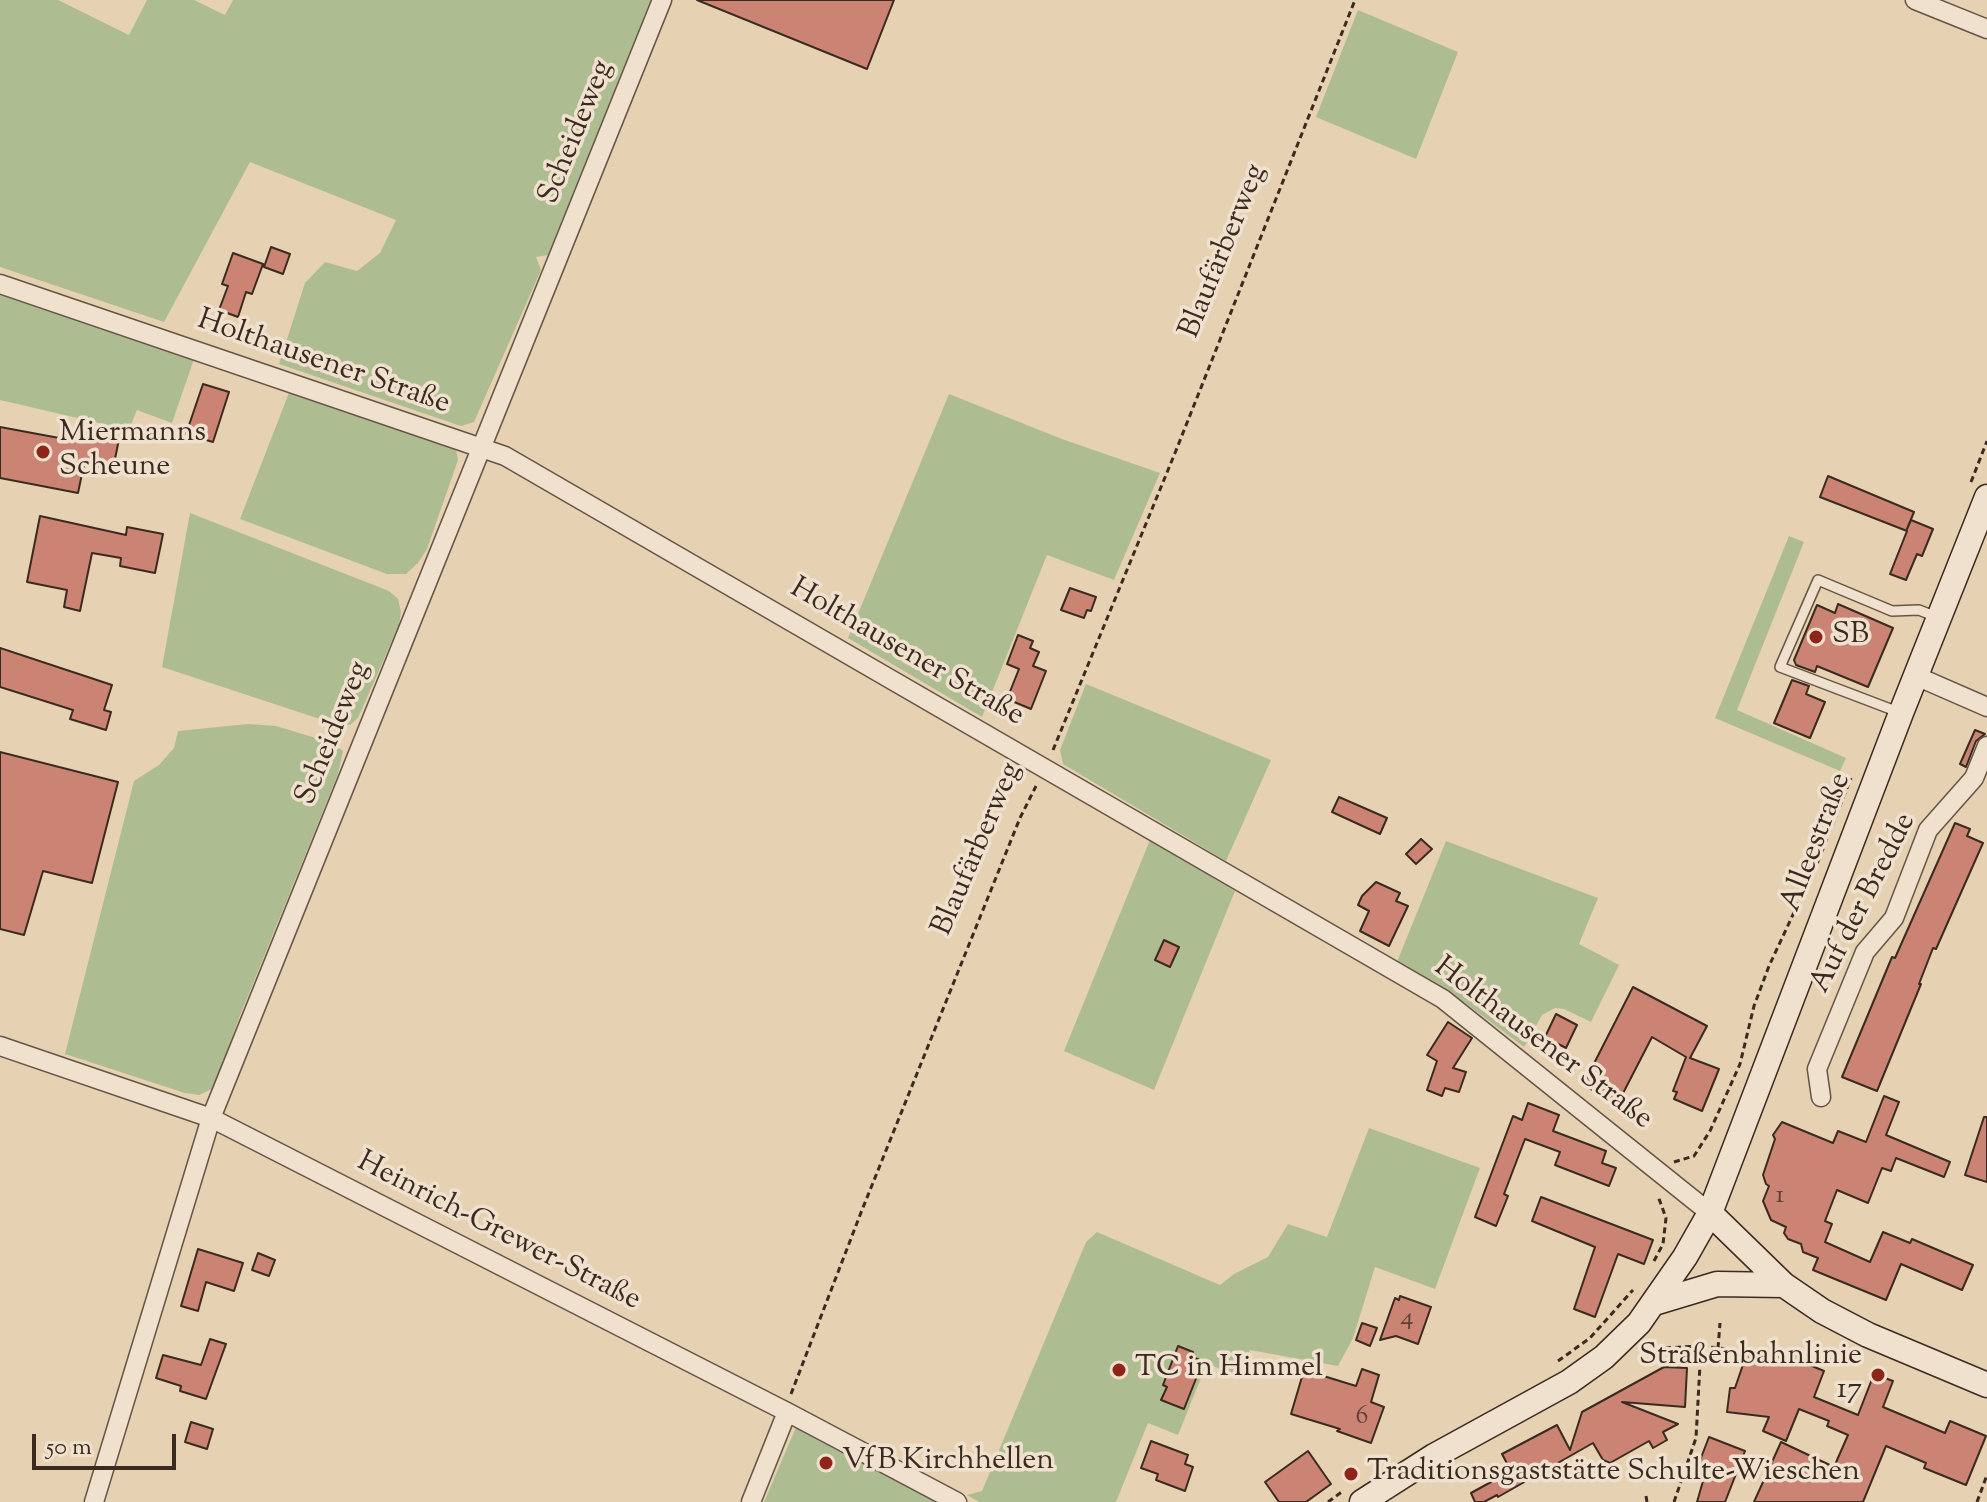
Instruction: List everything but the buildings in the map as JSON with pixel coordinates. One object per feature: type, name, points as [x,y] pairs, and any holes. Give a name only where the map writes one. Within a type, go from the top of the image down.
[{"type":"main road","name":"Alleestraße","points":[[1355,1494],[1434,1456],[1569,1382],[1604,1357],[1654,1303],[1710,1213],[1987,497]]},
{"type":"main road","points":[[1710,1213],[1784,1285],[1822,1311],[1987,1385]]},
{"type":"main road","points":[[1654,1303],[1717,1284],[1784,1285]]},
{"type":"street","name":"Scheideweg","points":[[94,1502],[211,1118],[662,0]]},
{"type":"street","points":[[1915,0],[1987,29]]},
{"type":"street","name":"Holthausener Straße","points":[[0,284],[505,456],[1443,999],[1710,1213]]},
{"type":"street","points":[[1916,676],[1987,707]]},
{"type":"street","name":"Auf der Bredde","points":[[1821,1097],[1817,1069],[1865,952],[1894,918],[1928,830],[1974,778],[1987,746]]},
{"type":"street","name":"Heinrich-Grewer-Straße","points":[[0,1046],[211,1118],[957,1502]]},
{"type":"street","points":[[751,1502],[787,1412]]},
{"type":"lane","points":[[1901,713],[1780,667],[1818,580],[1892,611],[1919,610],[1939,618]]},
{"type":"path","name":"Blaufärberweg","points":[[787,1412],[791,1391],[873,1181],[1020,818],[1045,767],[1175,453],[1355,0]]},
{"type":"path","points":[[1650,1268],[1663,1244],[1666,1218],[1656,1191],[1676,1160],[1694,1156],[1710,1131],[1740,1064],[1750,1030]]},
{"type":"path","points":[[1557,1362],[1590,1338],[1623,1305],[1641,1280]]},
{"type":"path","points":[[1718,1348],[1720,1323]]},
{"type":"path","points":[[1628,1334],[1642,1349],[1701,1346],[1840,1359],[1855,1328]]},
{"type":"path","points":[[1674,1502],[1696,1438],[1701,1346]]},
{"type":"path","points":[[1977,1502],[1987,1475]]},
{"type":"path","points":[[1328,1502],[1355,1494]]},
{"type":"green space","points":[[0,0],[58,0],[129,35],[147,0],[194,0],[225,15],[233,0],[651,0],[548,255],[536,257],[541,270],[474,422],[461,426],[279,364],[305,283],[325,262],[357,271],[380,253],[396,220],[250,162],[164,322],[0,267]]},
{"type":"green space","points":[[1358,10],[1458,52],[1416,159],[1316,117]]},
{"type":"green space","points":[[0,291],[195,356],[172,423],[137,410],[128,432],[0,400]]},
{"type":"green space","points":[[290,390],[456,449],[458,460],[427,549],[406,574],[387,574],[240,519]]},
{"type":"green space","points":[[949,394],[1062,439],[1160,473],[1114,580],[1047,555],[982,717],[848,638]]},
{"type":"green space","points":[[190,513],[389,591],[398,599],[401,612],[399,625],[358,718],[350,725],[335,724],[162,667]]},
{"type":"green space","points":[[1789,536],[1804,542],[1737,710],[1846,758],[1840,771],[1715,718]]},
{"type":"green space","points":[[1086,684],[1271,760],[1226,861],[1063,764],[1060,750]]},
{"type":"green space","points":[[248,724],[276,726],[332,743],[343,751],[338,774],[239,1018],[214,1088],[199,1095],[185,1093],[65,1054],[134,781],[159,765],[174,748],[178,731]]},
{"type":"green space","points":[[1150,840],[1235,891],[1154,1090],[1064,1051]]},
{"type":"green space","points":[[1446,841],[1598,898],[1579,944],[1619,965],[1591,1022],[1555,1008],[1542,1015],[1524,1047],[1461,1000],[1397,962]]},
{"type":"green space","points":[[1369,1128],[1480,1168],[1435,1289],[1375,1267],[1353,1338],[1338,1366],[1250,1350],[1237,1377],[1207,1363],[1178,1435],[1148,1423],[1116,1502],[979,1502],[967,1495],[982,1491],[1086,1242],[1097,1232],[1220,1285],[1234,1274],[1268,1257],[1288,1224],[1327,1237]]},
{"type":"green space","name":"VfB Kirchhellen","points":[[797,1425],[945,1502],[764,1502]]},
{"type":"place","name":"Miermanns Scheune","points":[[43,452]]},
{"type":"place","name":"SB","points":[[1816,637]]},
{"type":"place","name":"TC in Himmel","points":[[1119,1370]]},
{"type":"place","name":"Straßenbahnlinie 17","points":[[1878,1375]]},
{"type":"place","name":"VfB Kirchhellen","points":[[826,1463]]},
{"type":"place","name":"Traditionsgaststätte Schulte-Wieschen","points":[[1351,1474]]}]
